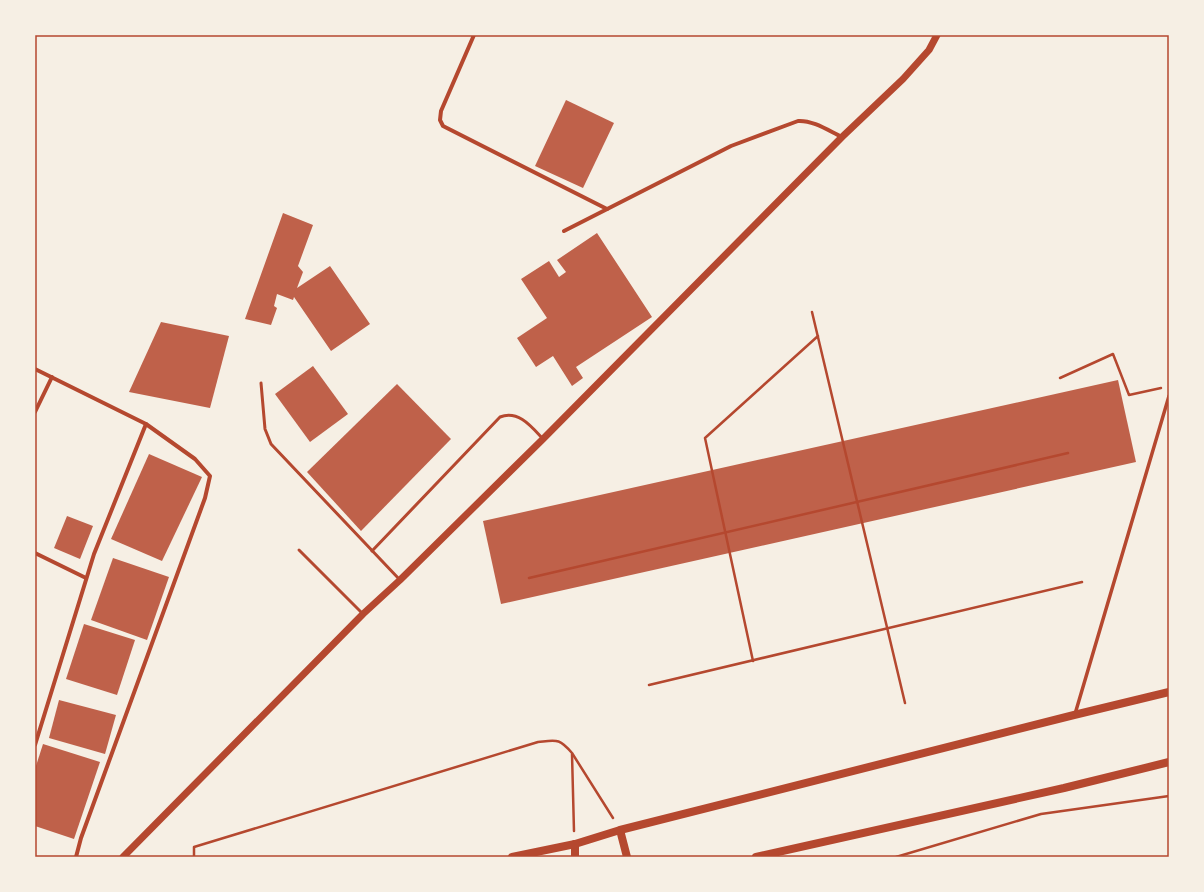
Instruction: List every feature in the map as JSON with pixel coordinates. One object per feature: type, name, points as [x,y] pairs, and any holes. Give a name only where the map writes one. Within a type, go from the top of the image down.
[{"type":"main road","points":[[512,857],[575,844],[620,830],[1169,692]]},
{"type":"main road","points":[[756,857],[1064,788],[1169,762]]},
{"type":"main road","points":[[620,830],[627,857]]},
{"type":"main road","points":[[575,844],[575,857]]},
{"type":"street","points":[[474,35],[441,111],[440,120],[443,126],[606,209]]},
{"type":"street","points":[[123,857],[363,614],[400,580],[543,439],[842,137],[903,79],[929,50],[937,35]]},
{"type":"street","points":[[564,231],[731,146],[798,121],[811,123],[842,137]]},
{"type":"street","points":[[35,369],[146,424],[195,460],[210,476],[205,498],[81,838],[76,857]]},
{"type":"street","points":[[35,412],[52,377]]},
{"type":"street","points":[[1074,715],[1169,396]]},
{"type":"street","points":[[35,745],[94,554],[146,424]]},
{"type":"street","points":[[35,553],[86,578]]},
{"type":"lane","points":[[261,383],[265,429],[271,444],[400,580]]},
{"type":"lane","points":[[372,551],[500,417],[506,415],[516,416],[528,422],[543,439]]},
{"type":"lane","points":[[299,550],[363,614]]},
{"type":"path","points":[[812,312],[905,703]]},
{"type":"path","points":[[753,660],[705,438],[818,336]]},
{"type":"path","points":[[1060,378],[1114,354],[1129,395],[1162,387]]},
{"type":"path","points":[[529,578],[1068,453]]},
{"type":"path","points":[[649,685],[1082,582]]},
{"type":"path","points":[[194,857],[194,847],[538,742],[556,740],[564,744],[572,753],[620,830]]},
{"type":"path","points":[[572,753],[575,844]]},
{"type":"path","points":[[896,857],[1041,814],[1169,796]]},
{"type":"building","points":[[566,100],[614,123],[583,188],[535,166]]},
{"type":"building","points":[[283,213],[313,225],[298,266],[303,272],[297,288],[330,266],[370,324],[331,351],[294,297],[293,300],[277,294],[274,306],[277,308],[271,325],[245,319]]},
{"type":"building","points":[[597,233],[652,317],[576,367],[583,378],[572,386],[553,356],[536,367],[517,338],[547,318],[521,279],[549,261],[559,277],[566,272],[557,260]]},
{"type":"building","points":[[161,322],[229,336],[210,408],[129,392]]},
{"type":"building","points":[[313,366],[348,414],[310,442],[275,394]]},
{"type":"building","points":[[1118,380],[1136,462],[501,604],[483,521]]},
{"type":"building","points":[[397,384],[451,439],[361,531],[307,472]]},
{"type":"building","points":[[149,454],[202,477],[162,561],[111,539]]},
{"type":"building","points":[[67,516],[93,526],[80,559],[54,548]]},
{"type":"building","points":[[113,558],[169,577],[147,640],[91,620]]},
{"type":"building","points":[[84,624],[135,640],[117,695],[66,679]]},
{"type":"building","points":[[59,700],[116,715],[105,754],[49,738]]},
{"type":"building","points":[[43,744],[100,762],[74,839],[35,826],[35,769]]}]
